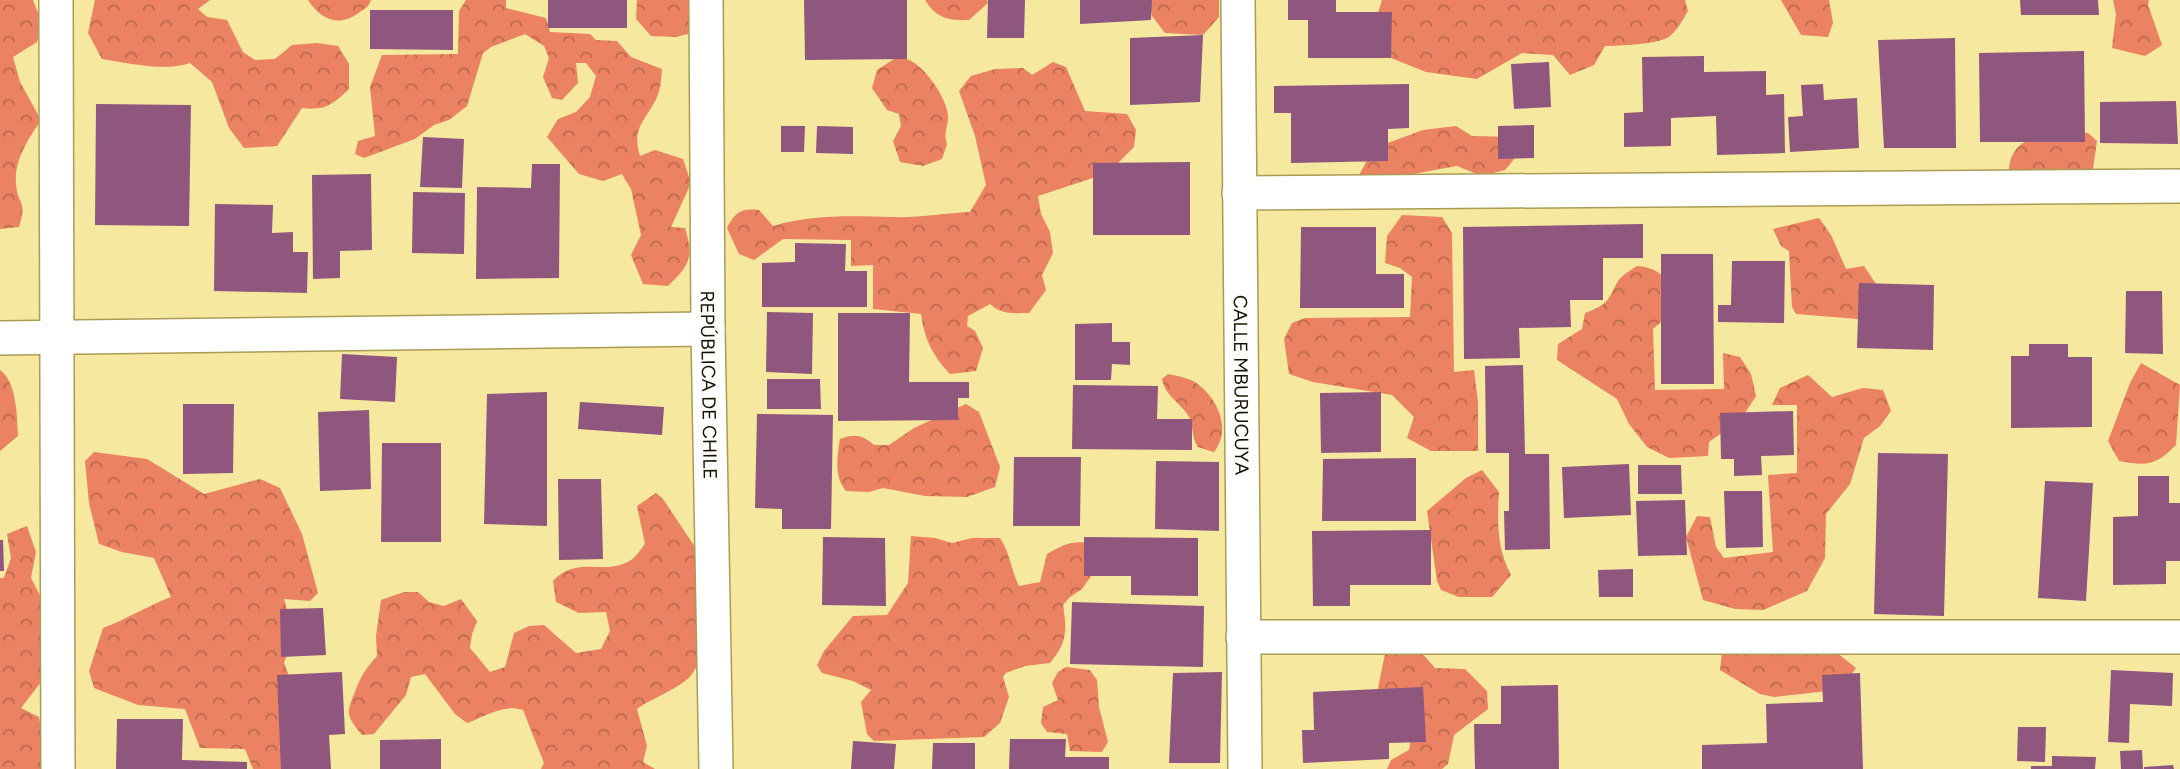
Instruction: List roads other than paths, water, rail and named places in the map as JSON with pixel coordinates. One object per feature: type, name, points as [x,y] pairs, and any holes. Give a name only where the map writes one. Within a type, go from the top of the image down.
[{"type":"street","points":[[56,0],[58,769]]},
{"type":"street","name":"REPÚBLICA DE CHILE","points":[[706,0],[708,330],[716,769]]},
{"type":"street","name":"CALLE MBURUCUYA","points":[[1238,0],[1245,769]]},
{"type":"street","points":[[1239,193],[2180,186]]},
{"type":"street","points":[[0,338],[708,330]]},
{"type":"street","points":[[1243,636],[2180,636]]}]
